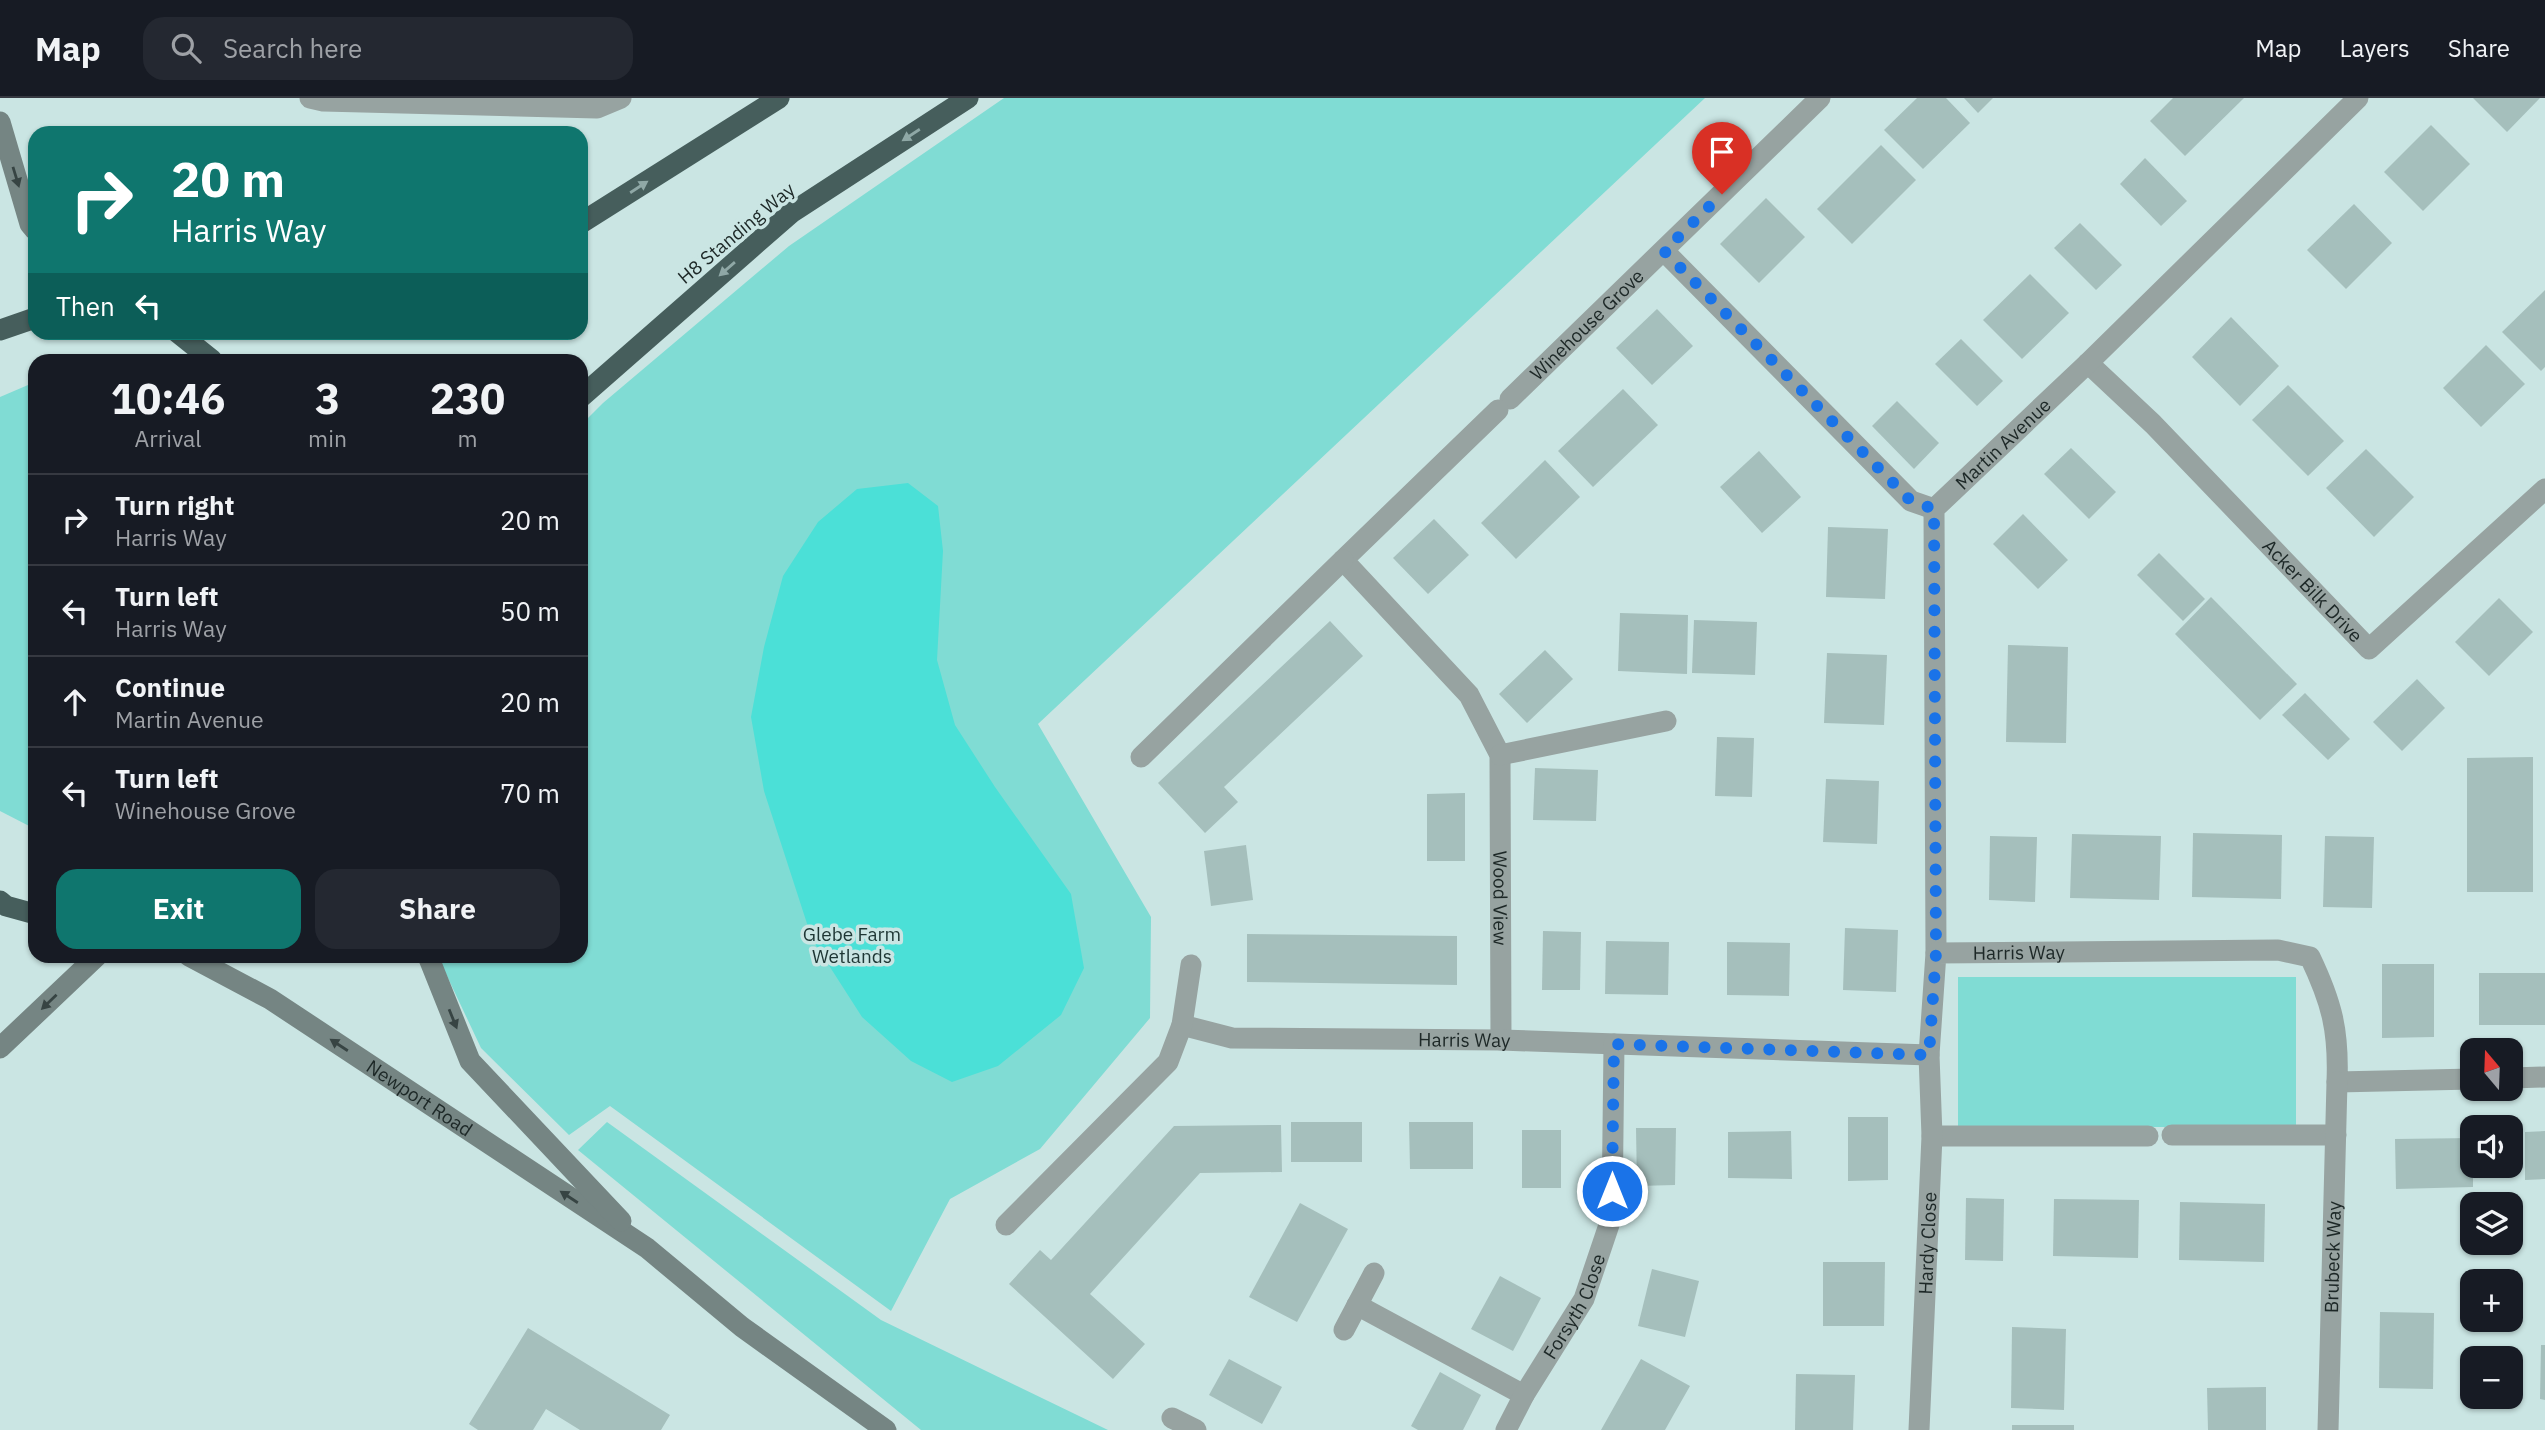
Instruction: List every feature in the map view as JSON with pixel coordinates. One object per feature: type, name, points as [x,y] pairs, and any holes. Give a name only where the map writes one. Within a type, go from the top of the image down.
[{"type":"highway","name":"H8 Standing Way","points":[[588,391],[791,213],[968,98]]},
{"type":"highway","points":[[588,219],[775,100]]},
{"type":"highway","points":[[0,330],[28,320]]},
{"type":"highway","points":[[187,340],[204,354]]},
{"type":"highway","points":[[0,901],[6,906],[28,912]]},
{"type":"street","points":[[310,98],[323,101],[597,108],[621,98]]},
{"type":"street","name":"Winehouse Grove","points":[[1343,560],[1820,98]]},
{"type":"street","name":"Martin Avenue","points":[[1934,509],[2088,363],[2358,98]]},
{"type":"street","points":[[0,122],[28,217]]},
{"type":"street","points":[[1664,251],[1911,501],[1934,509],[1936,953],[1929,1055]]},
{"type":"street","name":"Acker Bilk Drive","points":[[2088,363],[2153,424],[2369,649],[2545,489]]},
{"type":"street","points":[[1141,757],[1343,560]]},
{"type":"street","name":"Wood View","points":[[1343,560],[1469,695],[1500,755],[1501,1041]]},
{"type":"street","points":[[1500,755],[1666,721]]},
{"type":"street","name":"Harris Way","points":[[1936,953],[2278,950],[2310,957],[2328,996],[2339,1048],[2337,1083]]},
{"type":"street","points":[[0,1048],[90,963]]},
{"type":"street","name":"Newport Road","points":[[202,963],[270,999],[647,1248]]},
{"type":"street","name":"Newport Road","points":[[431,963],[470,1061],[647,1248],[741,1327],[886,1430]]},
{"type":"street","points":[[1006,1225],[1168,1062],[1182,1025],[1191,965]]},
{"type":"street","name":"Harris Way","points":[[1182,1025],[1232,1038],[1501,1041],[1929,1055]]},
{"type":"street","name":"Forsyth Close","points":[[1506,1430],[1524,1395],[1584,1299],[1612,1216],[1614,1044]]},
{"type":"street","name":"Hardy Close","points":[[1919,1430],[1932,1136],[1929,1055]]},
{"type":"street","points":[[2524,1078],[2545,1077]]},
{"type":"street","points":[[2337,1083],[2460,1079]]},
{"type":"street","name":"Brubeck Way","points":[[2328,1430],[2337,1083]]},
{"type":"street","points":[[2172,1135],[2336,1135]]},
{"type":"street","points":[[1932,1136],[2148,1136]]},
{"type":"street","points":[[1343,1330],[1374,1273]]},
{"type":"street","points":[[1357,1305],[1524,1395]]},
{"type":"street","points":[[1172,1418],[1196,1430]]},
{"type":"green space","name":"Glebe Farm Wetlands","points":[[1004,98],[1705,98],[1038,724],[1151,917],[1150,1018],[1040,1149],[950,1199],[891,1311],[610,1106],[569,1135],[481,1048],[441,963],[588,963],[588,418],[789,246]]},
{"type":"green space","points":[[28,385],[28,825],[0,811],[0,397]]},
{"type":"green space","points":[[1958,977],[2296,977],[2296,1127],[1958,1127]]},
{"type":"green space","points":[[607,1122],[881,1320],[1108,1430],[921,1430],[578,1150]]},
{"type":"shaded area","points":[[908,483],[938,506],[943,551],[937,660],[955,725],[995,787],[1071,894],[1084,968],[1061,1015],[998,1066],[952,1082],[911,1061],[862,1017],[812,939],[764,791],[751,717],[764,647],[783,576],[818,522],[857,489]]},
{"type":"building","points":[[1917,98],[1946,98],[1970,123],[1923,169],[1884,130]]},
{"type":"building","points":[[1964,98],[1993,98],[1978,113]]},
{"type":"building","points":[[2173,98],[2244,98],[2185,156],[2150,121]]},
{"type":"building","points":[[2473,98],[2540,98],[2507,132]]},
{"type":"building","points":[[2431,125],[2470,164],[2423,211],[2384,172]]},
{"type":"building","points":[[1881,145],[1916,180],[1852,244],[1817,209]]},
{"type":"building","points":[[2145,158],[2187,201],[2161,226],[2120,184]]},
{"type":"building","points":[[1766,198],[1805,237],[1759,283],[1720,244]]},
{"type":"building","points":[[2354,204],[2392,243],[2346,289],[2307,250]]},
{"type":"building","points":[[2080,223],[2122,265],[2096,290],[2054,248]]},
{"type":"building","points":[[2030,274],[2069,313],[2022,359],[1983,320]]},
{"type":"building","points":[[2545,290],[2545,367],[2541,371],[2502,332]]},
{"type":"building","points":[[1657,309],[1693,346],[1652,385],[1616,348]]},
{"type":"building","points":[[2231,317],[2279,366],[2240,406],[2192,357]]},
{"type":"building","points":[[1961,339],[2003,381],[1977,406],[1935,364]]},
{"type":"building","points":[[2486,345],[2525,384],[2481,427],[2443,388]]},
{"type":"building","points":[[2288,385],[2344,441],[2308,476],[2252,420]]},
{"type":"building","points":[[1623,389],[1658,425],[1593,487],[1558,451]]},
{"type":"building","points":[[1897,401],[1939,443],[1914,469],[1872,426]]},
{"type":"building","points":[[2071,448],[2116,492],[2089,519],[2044,474]]},
{"type":"building","points":[[2366,449],[2414,497],[2374,537],[2326,488]]},
{"type":"building","points":[[1759,451],[1801,497],[1762,533],[1720,487]]},
{"type":"building","points":[[1545,460],[1580,497],[1516,559],[1481,523]]},
{"type":"building","points":[[2023,514],[2068,560],[2038,589],[1993,544]]},
{"type":"building","points":[[1434,519],[1469,555],[1428,594],[1393,558]]},
{"type":"building","points":[[1828,527],[1888,529],[1885,599],[1826,597]]},
{"type":"building","points":[[2159,553],[2205,599],[2183,621],[2137,575]]},
{"type":"building","points":[[2211,597],[2297,684],[2260,720],[2175,634]]},
{"type":"building","points":[[2499,598],[2533,632],[2489,676],[2455,642]]},
{"type":"building","points":[[1620,613],[1688,615],[1687,674],[1618,671]]},
{"type":"building","points":[[1694,620],[1757,622],[1755,675],[1692,673]]},
{"type":"building","points":[[1330,621],[1363,656],[1224,787],[1238,802],[1205,833],[1158,783]]},
{"type":"building","points":[[2008,645],[2068,647],[2066,743],[2006,742]]},
{"type":"building","points":[[1545,650],[1573,679],[1527,723],[1499,694]]},
{"type":"building","points":[[1827,653],[1887,655],[1884,725],[1824,723]]},
{"type":"building","points":[[2417,679],[2445,708],[2402,751],[2373,722]]},
{"type":"building","points":[[2305,693],[2350,739],[2328,760],[2282,715]]},
{"type":"building","points":[[1717,737],[1754,738],[1752,797],[1715,796]]},
{"type":"building","points":[[2533,757],[2533,892],[2467,892],[2467,758]]},
{"type":"building","points":[[1535,768],[1598,770],[1596,821],[1533,820]]},
{"type":"building","points":[[1826,779],[1879,781],[1877,844],[1823,842]]},
{"type":"building","points":[[1465,793],[1465,861],[1427,861],[1427,794]]},
{"type":"building","points":[[2193,833],[2282,835],[2281,899],[2192,897]]},
{"type":"building","points":[[2072,834],[2161,836],[2159,900],[2070,898]]},
{"type":"building","points":[[1990,836],[2037,837],[2035,902],[1989,900]]},
{"type":"building","points":[[2325,836],[2374,837],[2372,908],[2323,907]]},
{"type":"building","points":[[1246,845],[1253,900],[1211,906],[1204,851]]},
{"type":"building","points":[[1845,928],[1898,930],[1896,992],[1843,990]]},
{"type":"building","points":[[1543,931],[1581,932],[1580,990],[1542,990]]},
{"type":"building","points":[[1247,934],[1457,936],[1457,985],[1247,982]]},
{"type":"building","points":[[1606,941],[1669,942],[1668,995],[1605,994]]},
{"type":"building","points":[[1727,942],[1790,943],[1789,996],[1727,995]]},
{"type":"building","points":[[2382,964],[2434,964],[2434,1037],[2382,1038]]},
{"type":"building","points":[[2479,973],[2545,973],[2545,1025],[2479,1025]]},
{"type":"building","points":[[1848,1117],[1888,1117],[1888,1180],[1848,1181]]},
{"type":"building","points":[[1291,1122],[1362,1122],[1362,1162],[1291,1162]]},
{"type":"building","points":[[1409,1122],[1473,1122],[1473,1169],[1410,1169]]},
{"type":"building","points":[[1281,1125],[1282,1172],[1200,1173],[1090,1294],[1145,1344],[1113,1379],[1009,1284],[1040,1250],[1051,1260],[1174,1126]]},
{"type":"building","points":[[1636,1128],[1676,1128],[1675,1185],[1637,1186]]},
{"type":"building","points":[[1522,1130],[1561,1130],[1561,1188],[1522,1188]]},
{"type":"building","points":[[1791,1131],[1792,1179],[1728,1178],[1728,1132]]},
{"type":"building","points":[[2545,1131],[2545,1179],[2525,1180],[2525,1132]]},
{"type":"building","points":[[2460,1138],[2460,1178],[2473,1178],[2473,1187],[2396,1189],[2395,1139]]},
{"type":"building","points":[[1966,1198],[2004,1199],[2003,1261],[1965,1260]]},
{"type":"building","points":[[2054,1199],[2139,1200],[2138,1258],[2053,1256]]},
{"type":"building","points":[[2180,1202],[2265,1204],[2264,1262],[2179,1260]]},
{"type":"building","points":[[1300,1203],[1348,1229],[1297,1322],[1249,1297]]},
{"type":"building","points":[[1823,1262],[1885,1262],[1884,1326],[1823,1326]]},
{"type":"building","points":[[1652,1269],[1699,1281],[1685,1337],[1638,1326]]},
{"type":"building","points":[[1500,1276],[1541,1298],[1513,1351],[1471,1329]]},
{"type":"building","points":[[2380,1312],[2434,1313],[2433,1389],[2379,1388]]},
{"type":"building","points":[[2012,1327],[2066,1329],[2064,1410],[2011,1408]]},
{"type":"building","points":[[528,1328],[670,1415],[661,1430],[580,1430],[546,1409],[533,1430],[478,1430],[469,1424]]},
{"type":"building","points":[[2541,1345],[2545,1345],[2545,1400],[2540,1399]]},
{"type":"building","points":[[1229,1359],[1282,1387],[1262,1424],[1209,1395]]},
{"type":"building","points":[[1641,1359],[1690,1386],[1665,1430],[1601,1430]]},
{"type":"building","points":[[1440,1372],[1481,1395],[1463,1430],[1418,1430],[1411,1426]]},
{"type":"building","points":[[1796,1374],[1855,1375],[1853,1430],[1795,1430]]},
{"type":"building","points":[[2266,1387],[2266,1430],[2208,1430],[2207,1388]]},
{"type":"building","points":[[2012,1425],[2074,1425],[2074,1430],[2012,1430]]},
{"type":"route","points":[[1612,1191],[1614,1044],[1929,1055],[1936,953],[1934,509],[1911,501],[1664,251],[1722,194]]}]
